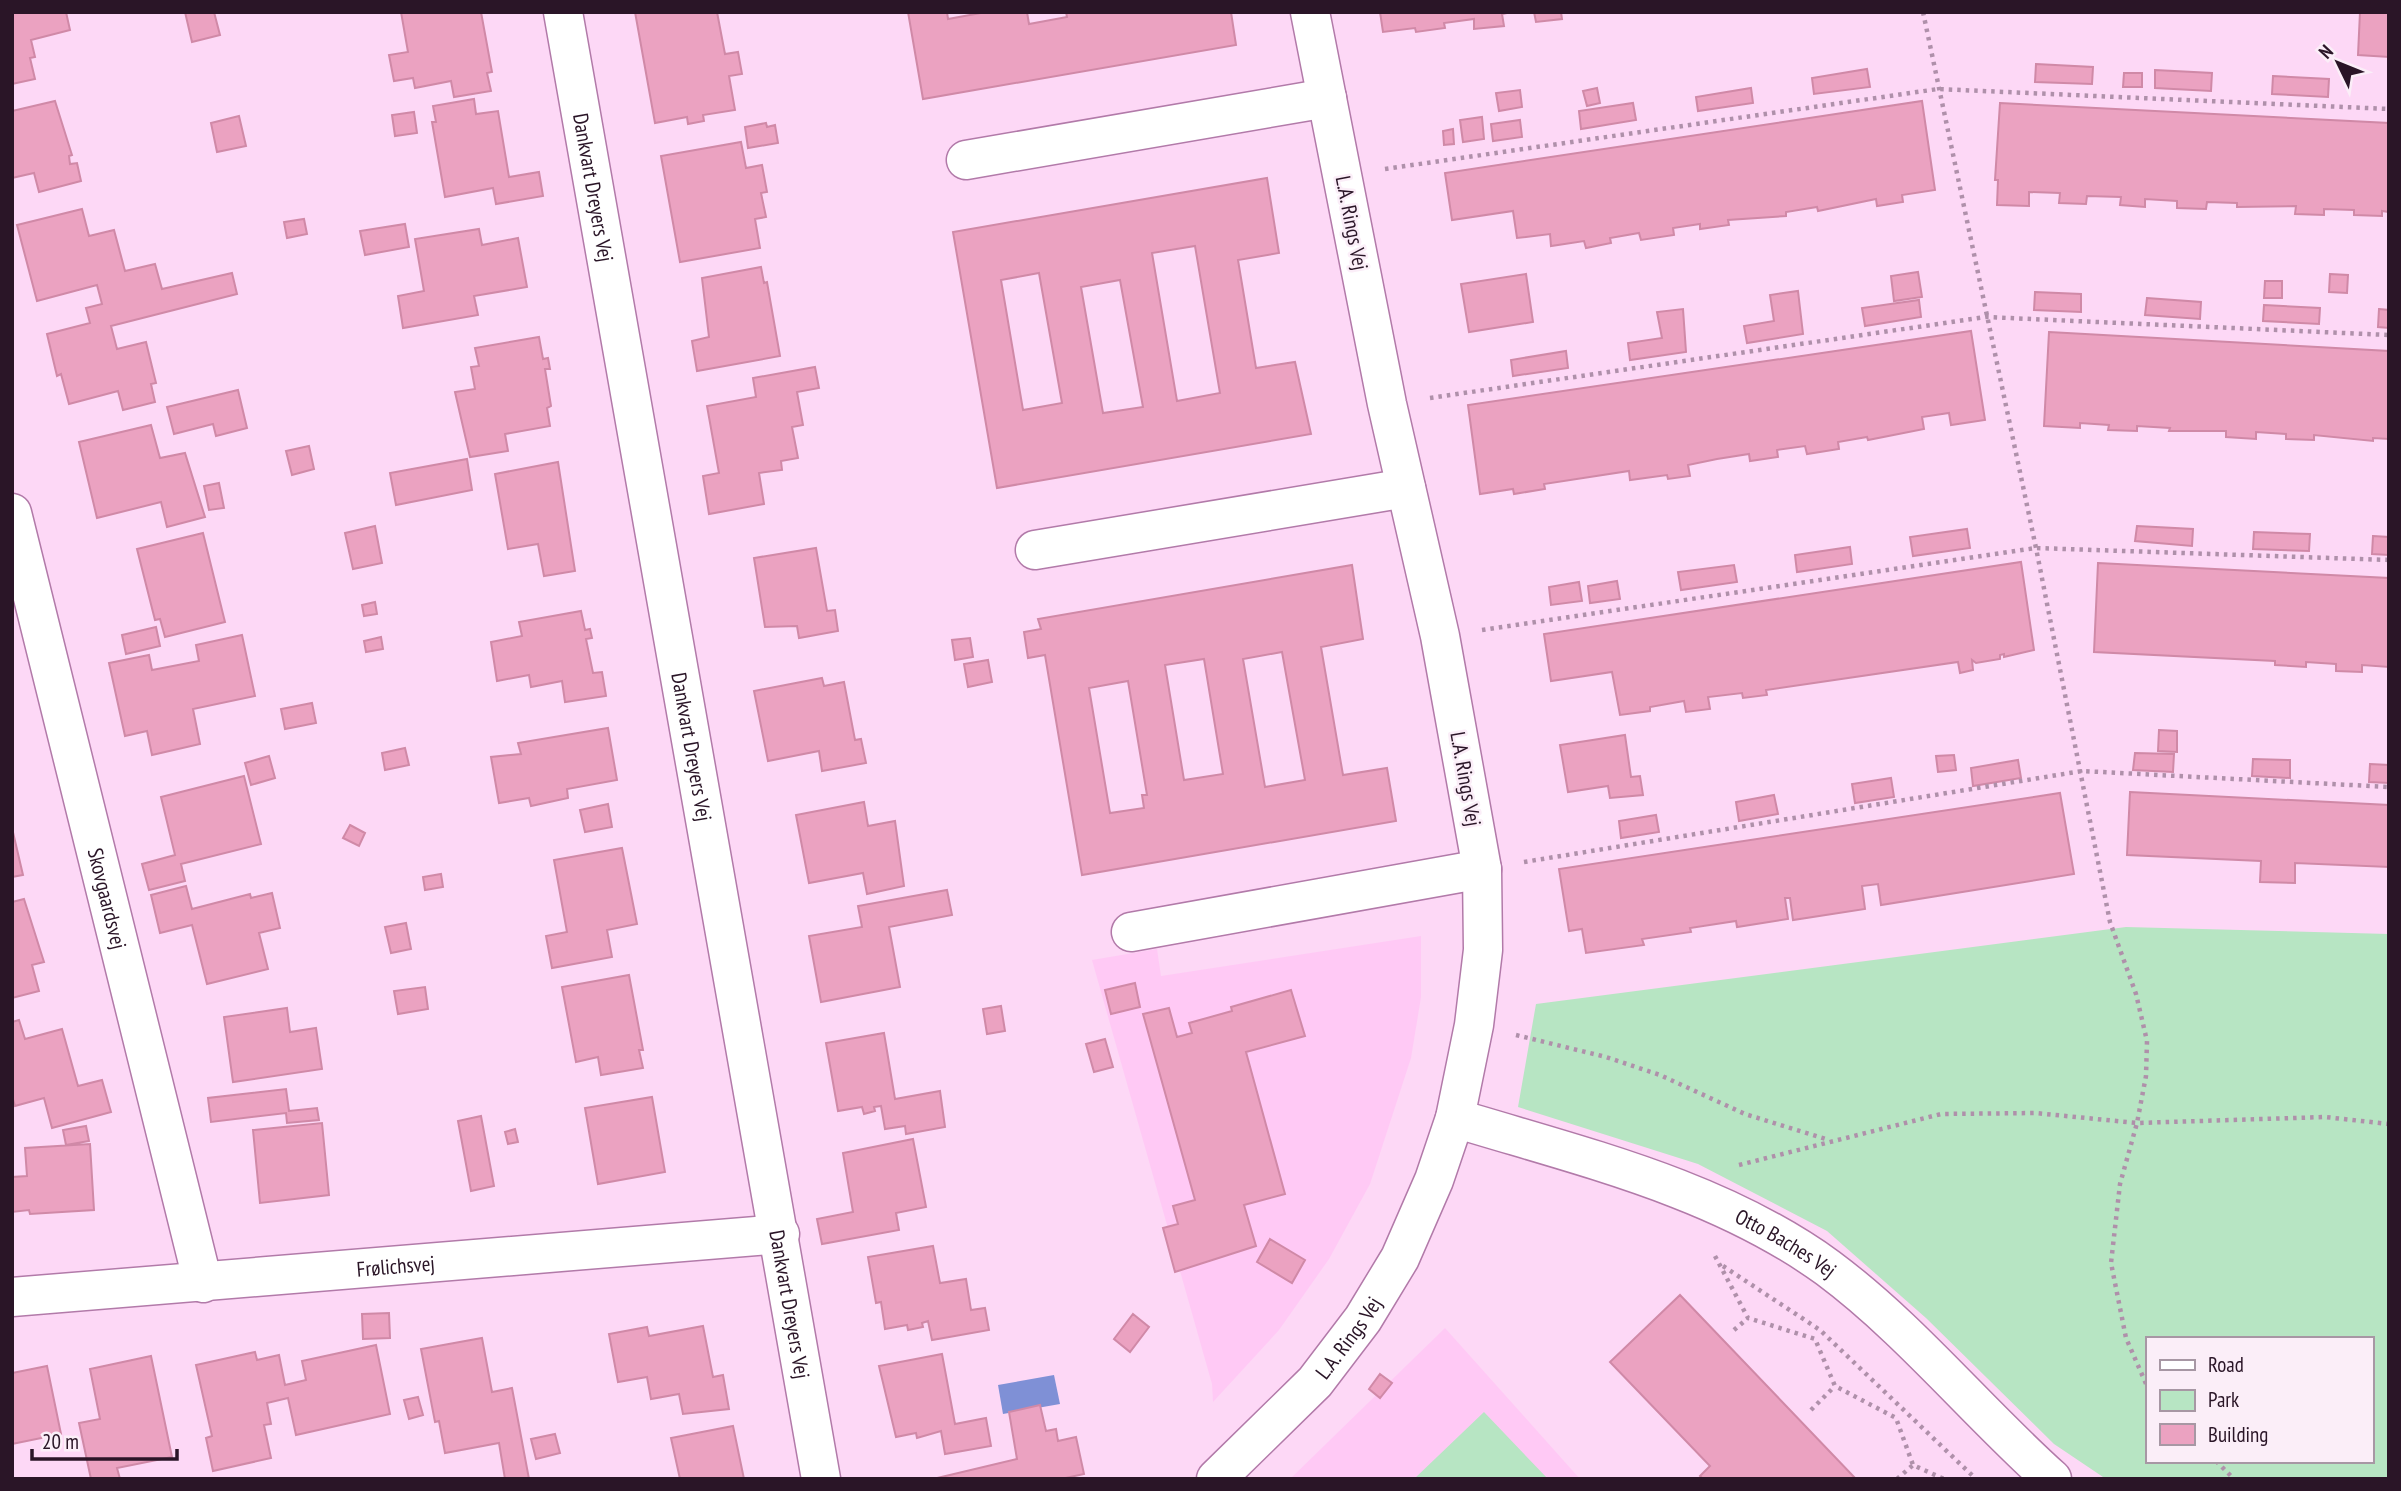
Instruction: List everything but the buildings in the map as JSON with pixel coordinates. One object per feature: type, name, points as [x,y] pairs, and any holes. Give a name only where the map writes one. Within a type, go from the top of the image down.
[{"type":"street","name":"Dankvart Dreyers Vej","points":[[563,12],[821,1479]]},
{"type":"street","name":"L.A. Rings Vej","points":[[1216,1479],[1315,1382],[1363,1319],[1400,1258],[1434,1180],[1455,1118],[1474,1026],[1483,950],[1482,869],[1440,636],[1387,404],[1310,12]]},
{"type":"street","points":[[966,160],[1327,98]]},
{"type":"street","points":[[1035,550],[1406,488]]},
{"type":"street","name":"Skovgaardsvej","points":[[12,513],[203,1283]]},
{"type":"street","points":[[1131,932],[1482,869]]},
{"type":"street","name":"Otto Baches Vej","points":[[1455,1118],[1668,1184],[1745,1218],[1827,1268],[1893,1325],[2003,1435],[2052,1479]]},
{"type":"street","name":"Frølichsvej","points":[[12,1297],[780,1234]]},
{"type":"path","points":[[1923,12],[2082,771],[2110,922],[2136,994],[2147,1041],[2146,1076],[2137,1123],[2120,1184],[2112,1263],[2126,1338],[2146,1385]]},
{"type":"path","points":[[1343,176],[1938,89],[2389,109]]},
{"type":"path","points":[[1387,404],[1986,317],[2389,335]]},
{"type":"path","points":[[1440,636],[2036,548],[2389,560]]},
{"type":"path","points":[[1482,869],[2082,771],[2389,786]]},
{"type":"path","points":[[1474,1026],[1606,1056],[1660,1074],[1745,1114],[1829,1140]]},
{"type":"path","points":[[1735,1166],[1829,1140],[1941,1114],[2035,1113],[2137,1123],[2325,1117],[2389,1124]]},
{"type":"path","points":[[1714,1254],[1748,1318],[1815,1339],[1835,1386],[1896,1418],[1913,1465],[1944,1479]]},
{"type":"path","points":[[1722,1265],[1820,1330],[1976,1479]]},
{"type":"path","points":[[1734,1330],[1748,1318]]},
{"type":"path","points":[[1815,1339],[1820,1330]]},
{"type":"path","points":[[1811,1410],[1835,1386]]},
{"type":"path","points":[[1896,1418],[1904,1410]]},
{"type":"path","points":[[2218,1463],[2234,1479]]},
{"type":"path","points":[[1897,1479],[1913,1465]]},
{"type":"shaded area","points":[[1421,936],[1421,997],[1411,1058],[1370,1184],[1329,1259],[1279,1330],[1213,1402],[1212,1384],[1092,960],[1157,949],[1161,976]]},
{"type":"shaded area","points":[[1445,1328],[1580,1479],[1290,1479]]},
{"type":"green space","points":[[2126,927],[2389,934],[2389,1479],[2106,1479],[2054,1444],[1926,1318],[1827,1231],[1698,1164],[1518,1107],[1536,1004]]},
{"type":"green space","points":[[1484,1412],[1548,1479],[1414,1479]]},
{"type":"water","points":[[1054,1375],[1060,1404],[1003,1414],[998,1385]]}]
